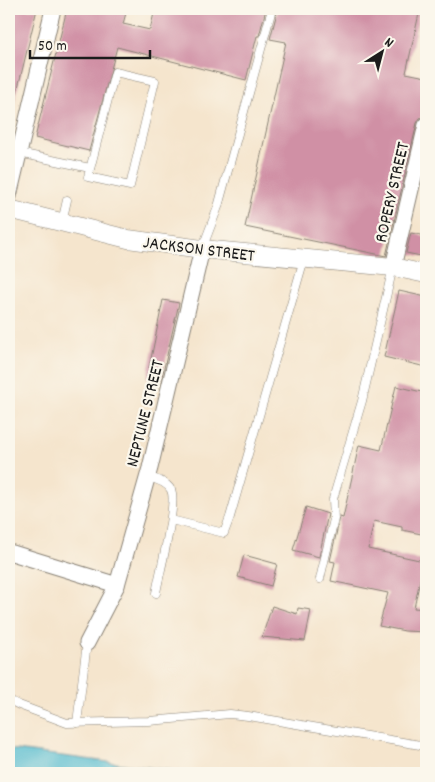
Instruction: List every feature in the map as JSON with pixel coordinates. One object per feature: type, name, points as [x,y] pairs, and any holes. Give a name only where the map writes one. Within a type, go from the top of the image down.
[{"type":"street","points":[[9,196],[53,9]]},
{"type":"street","name":"ROPERY STREET","points":[[393,267],[426,125]]},
{"type":"street","name":"JACKSON STREET","points":[[9,209],[128,239],[202,249],[393,267],[426,274]]},
{"type":"street","name":"NEPTUNE STREET","points":[[87,644],[117,585],[148,476],[202,249]]},
{"type":"street","points":[[9,552],[117,585]]},
{"type":"lane","points":[[202,249],[218,207],[272,9]]},
{"type":"lane","points":[[115,72],[155,81],[130,186],[88,177],[90,168],[115,72]]},
{"type":"lane","points":[[19,153],[90,168]]},
{"type":"lane","points":[[62,223],[67,200]]},
{"type":"lane","points":[[171,520],[224,533],[304,259]]},
{"type":"lane","points":[[320,579],[334,520],[333,499],[362,401],[393,267]]},
{"type":"lane","points":[[148,476],[163,482],[171,490],[173,501],[156,593]]},
{"type":"lane","points":[[77,724],[87,644]]},
{"type":"lane","points":[[9,700],[67,723],[149,722],[230,714],[426,746]]},
{"type":"water","points":[[9,749],[193,773],[9,773]]},
{"type":"building","points":[[9,9],[37,9],[14,104],[9,103]]},
{"type":"building","points":[[67,9],[127,9],[123,24],[150,30],[155,9],[266,9],[246,80],[117,47],[89,151],[35,138]]},
{"type":"building","points":[[278,9],[420,9],[406,73],[426,77],[426,105],[424,116],[417,123],[386,256],[245,227],[286,42],[270,39]]},
{"type":"building","points":[[411,233],[426,236],[426,257],[406,253]]},
{"type":"building","points":[[399,291],[426,297],[426,367],[384,357]]},
{"type":"building","points":[[163,300],[179,303],[161,381],[147,378]]},
{"type":"building","points":[[396,386],[426,393],[426,535],[374,521],[368,549],[424,561],[414,608],[426,609],[426,632],[405,631],[379,626],[388,593],[331,581],[335,562],[330,561],[340,517],[343,518],[359,445],[381,450]]},
{"type":"building","points":[[306,507],[328,514],[319,557],[293,550]]},
{"type":"building","points":[[244,555],[277,564],[271,586],[238,577]]},
{"type":"building","points":[[272,606],[297,614],[298,608],[311,610],[305,641],[262,637]]}]
